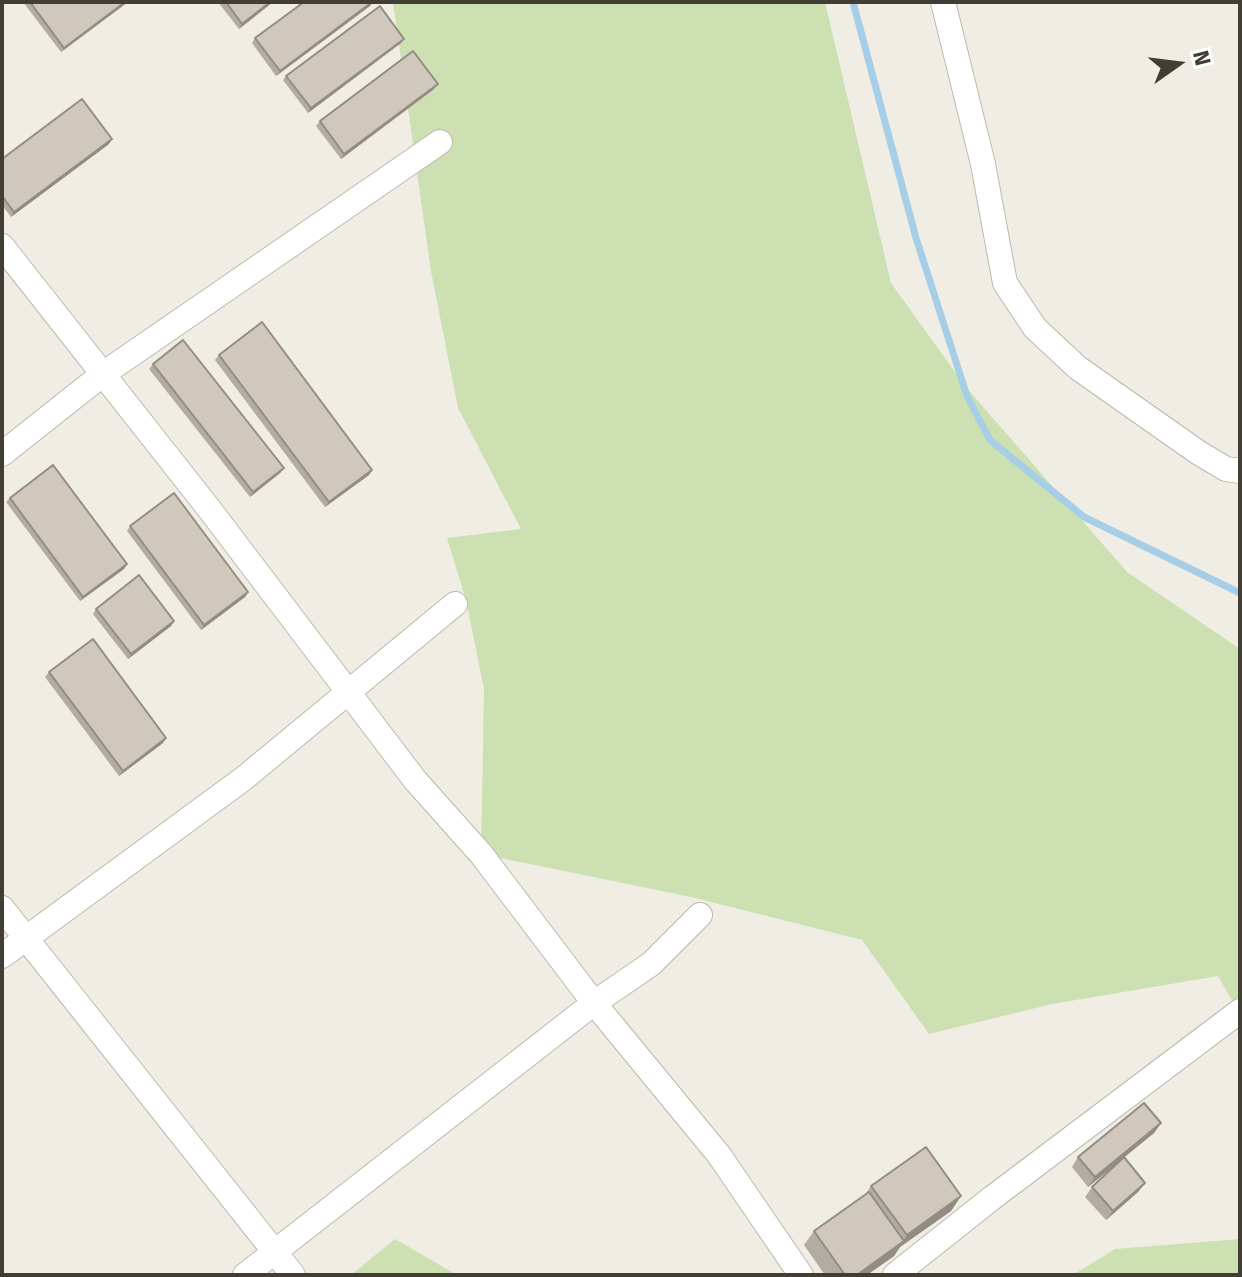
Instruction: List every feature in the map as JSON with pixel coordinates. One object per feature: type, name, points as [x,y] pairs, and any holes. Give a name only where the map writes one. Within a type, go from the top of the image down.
[{"type":"street","points":[[943,2],[983,164],[1005,283],[1035,328],[1078,368],[1199,453],[1226,469],[1240,471]]},
{"type":"street","points":[[2,454],[103,374],[440,142]]},
{"type":"street","points":[[2,246],[415,780],[481,854],[594,1003],[719,1155],[801,1275]]},
{"type":"street","points":[[2,956],[243,779],[455,604]]},
{"type":"street","points":[[2,908],[293,1275]]},
{"type":"street","points":[[245,1275],[594,1003],[651,964],[700,915]]},
{"type":"street","points":[[895,1275],[1240,1011]]},
{"type":"green space","points":[[393,2],[825,2],[891,283],[965,386],[1127,572],[1240,649],[1240,1014],[1218,976],[1052,1004],[929,1034],[862,940],[691,897],[481,854],[484,689],[466,600],[447,538],[521,529],[458,408],[431,271]]},
{"type":"green space","points":[[395,1239],[457,1275],[351,1275]]},
{"type":"green space","points":[[1240,1239],[1240,1275],[1073,1275],[1115,1249]]},
{"type":"building","points":[[30,2],[125,2],[64,48]]},
{"type":"building","points":[[226,2],[270,2],[242,24]]},
{"type":"building","points":[[304,2],[372,2],[280,71],[255,38]]},
{"type":"building","points":[[380,6],[404,39],[311,108],[286,76]]},
{"type":"building","points":[[413,51],[438,84],[344,154],[320,121]]},
{"type":"building","points":[[82,99],[112,139],[14,212],[2,196],[2,159]]},
{"type":"building","points":[[262,322],[372,470],[329,502],[219,355]]},
{"type":"building","points":[[183,340],[284,468],[253,492],[153,364]]},
{"type":"building","points":[[53,465],[127,564],[83,597],[10,498]]},
{"type":"building","points":[[174,493],[248,592],[204,625],[130,526]]},
{"type":"building","points":[[139,575],[174,621],[131,654],[96,609]]},
{"type":"building","points":[[93,639],[166,738],[123,771],[49,672]]},
{"type":"building","points":[[1144,1103],[1161,1123],[1095,1177],[1078,1157]]},
{"type":"building","points":[[926,1147],[961,1196],[907,1235],[871,1186]]},
{"type":"building","points":[[1124,1157],[1145,1183],[1113,1211],[1092,1187]]},
{"type":"building","points":[[869,1192],[904,1241],[857,1275],[845,1275],[814,1231]]},
{"type":"waterway","points":[[853,2],[916,238],[967,396],[990,440],[1084,517],[1240,593]]}]
